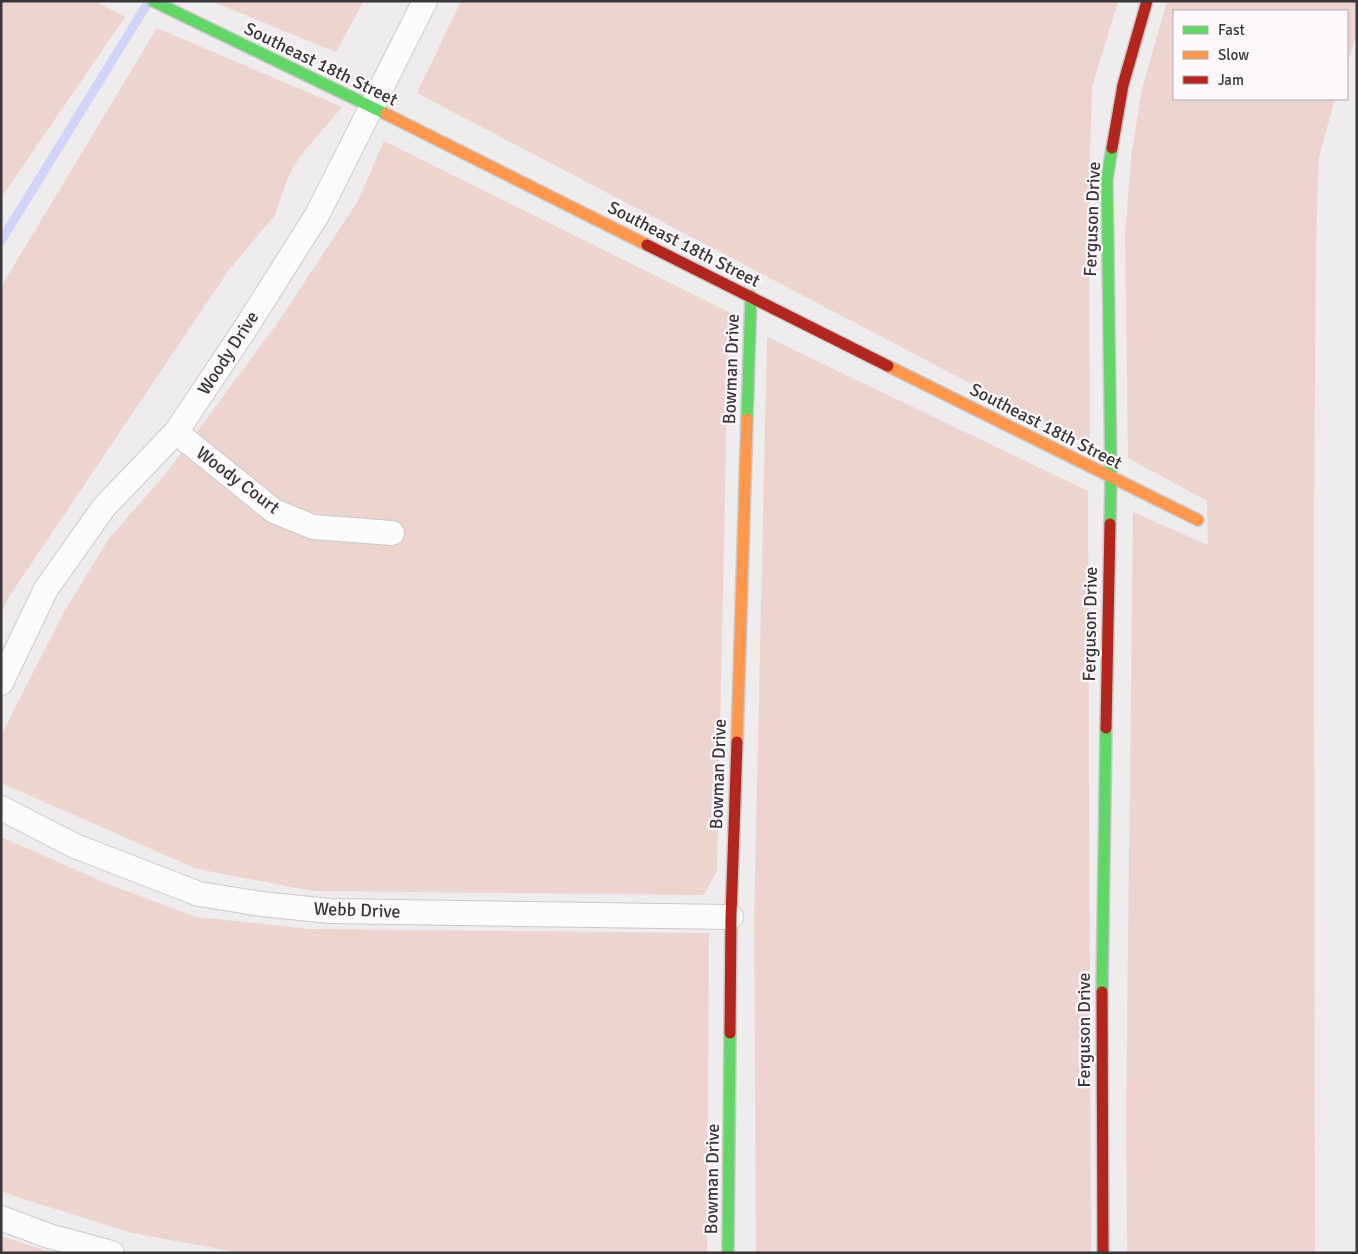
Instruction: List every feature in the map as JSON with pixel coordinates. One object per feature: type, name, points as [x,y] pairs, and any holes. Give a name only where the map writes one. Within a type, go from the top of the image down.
[{"type":"street","name":"Southeast 18th Street","points":[[153,1],[372,107],[1110,478],[1198,520]]},
{"type":"street","name":"Woody Drive","points":[[1,683],[46,589],[104,507],[176,432],[245,329],[317,215],[426,1]]},
{"type":"street","name":"Ferguson Drive","points":[[1103,1253],[1101,1028],[1110,478],[1107,179],[1124,85],[1147,1]]},
{"type":"street","name":"Bowman Drive","points":[[728,1253],[732,917],[751,296]]},
{"type":"street","name":"Woody Court","points":[[176,432],[274,511],[313,527],[392,533]]},
{"type":"street","name":"Webb Drive","points":[[1,808],[75,846],[199,894],[261,904],[330,911],[732,917]]},
{"type":"street","points":[[1,1218],[49,1236],[112,1253]]},
{"type":"shaded area","points":[[1,1],[95,1],[125,17],[1,198]]},
{"type":"shaded area","points":[[211,1],[364,1],[336,52]]},
{"type":"shaded area","points":[[461,1],[1118,1],[1092,87],[1089,186],[1090,446],[417,93]]},
{"type":"shaded area","points":[[1167,1],[1357,1],[1357,34],[1348,61],[1348,10],[1173,10],[1173,100],[1335,100],[1319,157],[1316,245],[1314,530],[1315,1253],[1127,1253],[1126,1118],[1133,512],[1208,545],[1207,501],[1128,458],[1125,237],[1131,157],[1142,89]]},
{"type":"shaded area","points":[[157,28],[342,107],[298,159],[287,180],[275,215],[229,270],[10,595],[1,613],[1,287]]},
{"type":"shaded area","points":[[384,141],[729,312],[717,871],[704,895],[313,891],[197,869],[1,783],[1,735],[64,612],[108,540],[167,472],[276,325],[358,201]]},
{"type":"shaded area","points":[[767,337],[1088,491],[1091,1253],[756,1253],[754,920]]},
{"type":"shaded area","points":[[1357,353],[1357,656],[1355,473]]},
{"type":"shaded area","points":[[1,837],[110,885],[197,917],[309,929],[709,933],[707,1253],[241,1253],[132,1233],[11,1195],[1,1190]]},
{"type":"shaded area","points":[[1,1236],[54,1253],[1,1253]]},
{"type":"waterway","points":[[1,241],[149,1]]},
{"type":"traffic: fast","points":[[153,1],[386,114]]},
{"type":"traffic: fast","points":[[1110,524],[1107,179],[1112,148]]},
{"type":"traffic: fast","points":[[747,419],[751,296]]},
{"type":"traffic: fast","points":[[1102,992],[1106,728]]},
{"type":"traffic: fast","points":[[728,1253],[730,1033]]},
{"type":"traffic: slow","points":[[386,114],[647,245]]},
{"type":"traffic: slow","points":[[888,366],[1198,520]]},
{"type":"traffic: slow","points":[[737,742],[747,419]]},
{"type":"traffic: jam","points":[[1112,148],[1123,85],[1147,1]]},
{"type":"traffic: jam","points":[[647,245],[888,366]]},
{"type":"traffic: jam","points":[[1106,728],[1110,524]]},
{"type":"traffic: jam","points":[[730,1033],[731,917],[737,742]]},
{"type":"traffic: jam","points":[[1102,992],[1103,1253]]}]
